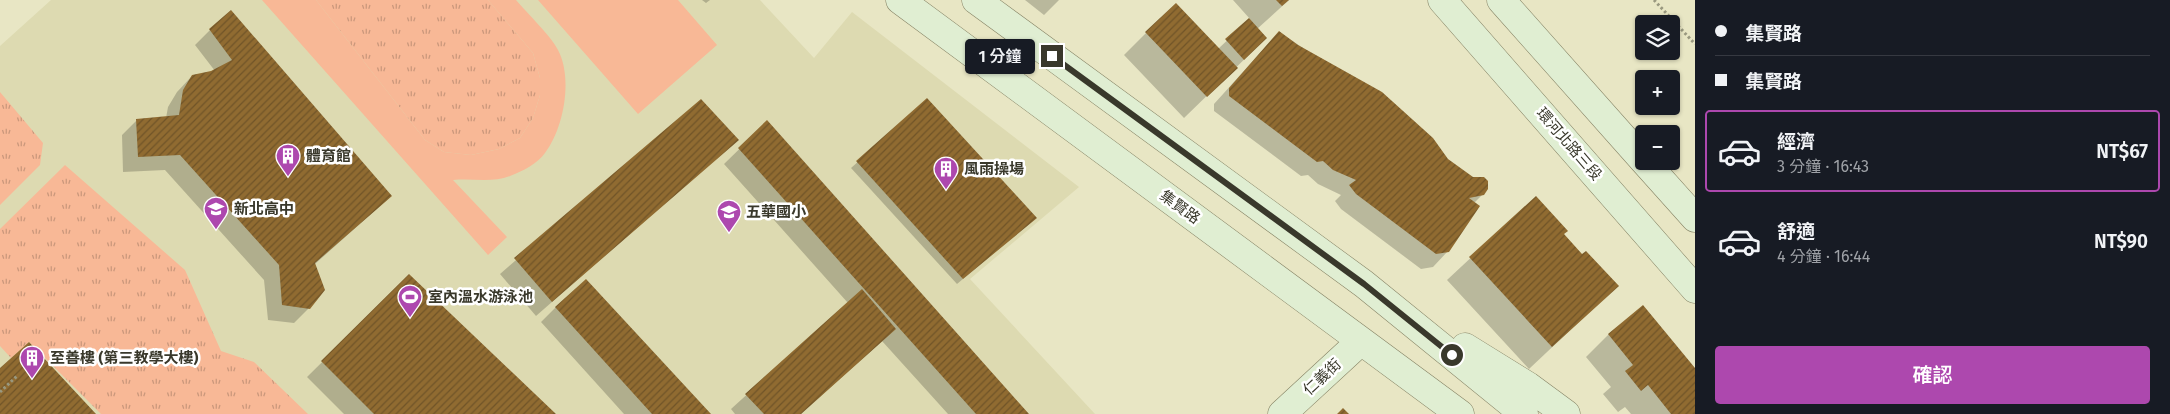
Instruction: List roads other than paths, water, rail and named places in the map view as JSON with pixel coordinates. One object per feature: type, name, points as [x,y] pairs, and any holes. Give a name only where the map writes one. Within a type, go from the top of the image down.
[{"type":"main road","name":"集賢路","points":[[900,0],[1460,414]]},
{"type":"main road","points":[[976,0],[1364,284],[1524,414]]},
{"type":"main road","name":"環河北路三段","points":[[1442,0],[1695,289]]},
{"type":"main road","points":[[1501,0],[1635,151]]},
{"type":"main road","points":[[1652,170],[1695,218]]},
{"type":"main road","points":[[1364,284],[1528,386],[1566,414]]},
{"type":"main road","name":"仁義街","points":[[1282,414],[1362,341]]},
{"type":"place","name":"體育館","points":[[288,177]]},
{"type":"place","name":"風雨操場","points":[[946,190]]},
{"type":"place","name":"新北高中","points":[[216,230]]},
{"type":"place","name":"五華國小","points":[[729,233]]},
{"type":"place","name":"室內溫水游泳池","points":[[410,318]]},
{"type":"place","name":"至善樓 (第三教學大樓)","points":[[32,379]]}]
